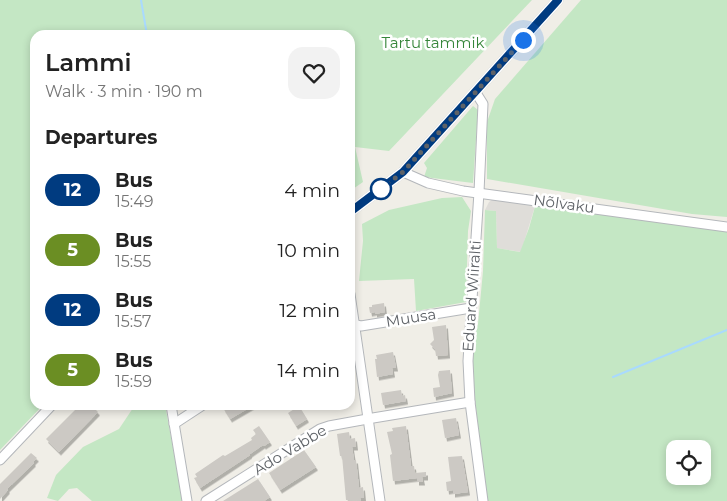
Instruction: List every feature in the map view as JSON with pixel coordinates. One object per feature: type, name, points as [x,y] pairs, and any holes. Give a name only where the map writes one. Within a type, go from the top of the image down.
[{"type":"street","points":[[355,208],[403,172],[558,0]]},
{"type":"street","name":"Eduard Wiiralti","points":[[476,93],[483,104],[468,361],[470,402],[483,501]]},
{"type":"street","name":"Nõlvaku","points":[[403,172],[428,183],[446,188],[727,226]]},
{"type":"street","name":"Muusa","points":[[355,325],[361,326],[471,308]]},
{"type":"street","points":[[355,342],[380,501]]},
{"type":"street","name":"Ado Vabbe","points":[[206,501],[320,429],[470,402]]},
{"type":"street","points":[[0,460],[47,410]]},
{"type":"street","points":[[172,410],[188,501]]},
{"type":"street","points":[[174,424],[195,410]]},
{"type":"shaded area","points":[[496,197],[536,203],[521,252],[497,248],[496,211],[485,210],[489,202]]},
{"type":"green space","name":"Tartu tammik","points":[[0,0],[532,0],[389,151],[355,147],[355,30],[30,30],[30,410],[38,410],[0,450]]},
{"type":"green space","points":[[581,0],[727,0],[727,217],[692,214],[487,179],[487,122],[495,99]]},
{"type":"green space","points":[[473,106],[478,110],[473,183],[424,177],[427,168],[424,163]]},
{"type":"green space","points":[[355,147],[363,182],[355,188]]},
{"type":"green space","points":[[462,197],[471,211],[468,231],[466,302],[416,311],[414,279],[359,281],[363,241],[362,224],[389,210],[442,198]]},
{"type":"green space","points":[[536,203],[727,228],[727,501],[488,501],[471,362],[474,336],[478,324],[483,271],[485,210],[496,211],[497,248],[520,252]]},
{"type":"green space","points":[[132,410],[166,410],[183,501],[92,501],[77,488],[69,489],[58,501],[47,498],[56,475],[83,447],[119,429]]},
{"type":"building","points":[[384,303],[385,312],[370,313],[369,307]]},
{"type":"building","points":[[446,325],[448,355],[436,356],[435,349],[430,344],[434,340],[432,327]]},
{"type":"building","points":[[393,352],[396,368],[392,368],[393,374],[377,377],[376,355]]},
{"type":"building","points":[[450,370],[452,393],[434,397],[433,388],[440,387],[439,371]]},
{"type":"building","points":[[401,390],[402,396],[405,395],[406,401],[383,405],[381,393]]},
{"type":"building","points":[[75,410],[96,410],[98,412],[59,452],[46,439]]},
{"type":"building","points":[[224,410],[245,410],[230,419]]},
{"type":"building","points":[[293,410],[301,410],[307,419],[296,426],[288,413]]},
{"type":"building","points":[[456,418],[459,435],[445,438],[442,420]]},
{"type":"building","points":[[259,426],[270,442],[200,488],[194,478],[197,477],[195,474],[223,455],[225,456],[252,440],[251,438],[256,434],[253,430]]},
{"type":"building","points":[[406,426],[411,466],[414,466],[415,473],[426,472],[426,477],[422,477],[423,482],[417,482],[417,478],[393,481],[390,455],[392,454],[387,432],[393,431],[392,428]]},
{"type":"building","points":[[349,432],[350,439],[355,438],[356,447],[352,447],[354,460],[356,460],[359,488],[363,487],[364,498],[360,498],[361,501],[346,500],[342,456],[340,456],[337,434]]},
{"type":"building","points":[[304,450],[316,467],[280,490],[269,473]]},
{"type":"building","points":[[31,453],[37,458],[34,463],[7,489],[0,499],[0,484]]},
{"type":"building","points":[[462,456],[468,492],[453,494],[453,490],[447,491],[446,482],[451,481],[448,457]]},
{"type":"building","points":[[258,479],[270,497],[264,501],[223,501]]},
{"type":"waterway","points":[[141,0],[146,30]]},
{"type":"waterway","points":[[613,377],[727,330]]},
{"type":"bus line","name":"12","points":[[355,208],[403,172],[558,0]]},
{"type":"route","points":[[381,189],[403,172],[523,40]]}]
